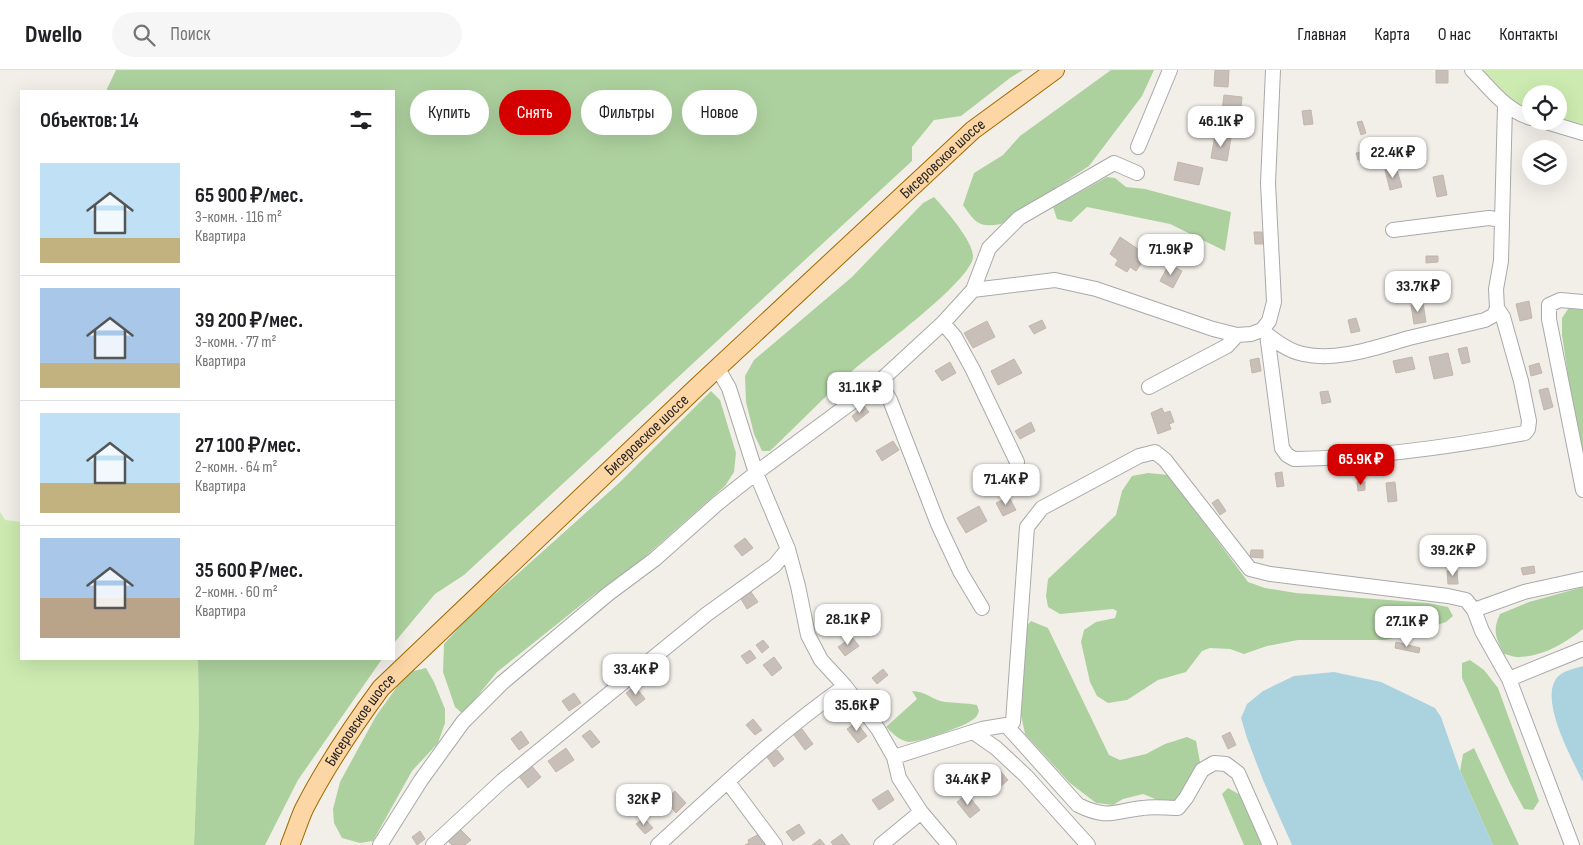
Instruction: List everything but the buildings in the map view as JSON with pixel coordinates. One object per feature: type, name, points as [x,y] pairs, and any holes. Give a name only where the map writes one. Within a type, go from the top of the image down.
[{"type":"main road","name":"Бисеровское шоссе","points":[[290,845],[304,810],[321,779],[360,717],[382,688],[717,367],[972,130],[1055,70]]},
{"type":"street","points":[[1138,148],[1170,70]]},
{"type":"street","points":[[1273,70],[1268,183],[1274,302],[1265,332],[1282,448],[1287,455],[1294,459],[1354,457],[1526,433],[1528,421],[1521,381],[1503,317],[1497,308]]},
{"type":"street","points":[[1472,70],[1505,105],[1522,115]]},
{"type":"street","points":[[973,290],[1055,280],[1096,289],[1214,329],[1238,335],[1265,332],[1288,349],[1304,354],[1333,356],[1359,352],[1484,320],[1494,315],[1497,308],[1496,289],[1501,261],[1505,105]]},
{"type":"street","points":[[1567,128],[1583,133]]},
{"type":"street","points":[[380,845],[441,751],[463,722],[495,689],[608,594],[655,559],[718,503],[879,382],[943,322],[973,290],[989,248],[1019,218],[1114,163],[1137,172]]},
{"type":"street","points":[[1393,230],[1489,218],[1502,220]]},
{"type":"street","points":[[1583,302],[1560,300],[1549,305],[1549,319],[1583,490]]},
{"type":"street","points":[[943,322],[955,337],[1017,462]]},
{"type":"street","points":[[1149,387],[1227,346],[1238,335]]},
{"type":"street","points":[[717,367],[729,388],[756,473],[788,549],[808,635],[821,660],[845,686],[878,729],[894,758],[899,778],[920,812],[949,845]]},
{"type":"street","points":[[879,382],[890,400],[938,524],[961,573],[982,608]]},
{"type":"street","points":[[894,758],[973,732],[1013,722],[1027,527],[1042,508],[1139,456],[1155,452],[1165,460],[1250,569],[1270,574],[1448,596],[1466,600],[1474,610],[1482,631],[1509,679],[1572,845]]},
{"type":"street","points":[[433,845],[502,781],[707,614],[774,565],[788,549]]},
{"type":"street","points":[[1474,610],[1524,592],[1583,579]]},
{"type":"street","points":[[1509,679],[1583,649]]},
{"type":"street","points":[[658,845],[766,748],[822,702],[845,686]]},
{"type":"street","points":[[1006,725],[1078,805],[1094,812],[1119,813],[1145,807],[1178,808],[1202,770],[1214,763],[1226,764],[1238,773],[1270,845]]},
{"type":"street","points":[[973,732],[996,748],[1026,776],[1088,845]]},
{"type":"street","points":[[728,782],[775,845]]},
{"type":"street","points":[[881,845],[920,812]]},
{"type":"green space","points":[[116,70],[1023,70],[961,116],[934,120],[912,147],[912,161],[464,575],[435,594],[395,642],[395,90],[106,90]]},
{"type":"green space","points":[[1111,70],[1154,70],[1142,96],[1089,166],[1001,224],[987,225],[978,223],[963,205],[974,173],[1003,155],[1020,136]]},
{"type":"green space","points":[[1478,70],[1583,70],[1583,127],[1567,122],[1567,85],[1522,85],[1522,107],[1490,83]]},
{"type":"green space","points":[[1107,177],[1115,178],[1126,187],[1145,189],[1231,212],[1225,251],[1170,224],[1087,207],[1071,222],[1057,219],[1053,207]]},
{"type":"green space","points":[[934,197],[958,226],[969,243],[973,257],[968,268],[939,299],[850,373],[770,451],[762,451],[754,434],[746,402],[745,376],[754,360],[852,277],[923,203]]},
{"type":"green space","points":[[1583,307],[1583,465],[1579,451],[1562,335],[1562,318],[1568,309]]},
{"type":"green space","points":[[711,391],[720,400],[736,453],[734,472],[725,486],[631,569],[596,593],[497,672],[463,714],[455,707],[443,672],[444,644],[466,620],[619,483]]},
{"type":"green space","points":[[1148,473],[1169,475],[1248,582],[1265,588],[1296,593],[1428,603],[1448,607],[1453,616],[1446,622],[1404,636],[1384,640],[1298,640],[1267,646],[1244,654],[1230,649],[1210,648],[1202,651],[1186,672],[1158,680],[1127,700],[1108,703],[1097,696],[1090,682],[1081,642],[1084,630],[1096,622],[1115,618],[1117,611],[1113,609],[1060,614],[1048,607],[1046,596],[1048,579],[1116,515],[1122,491],[1132,476]]},
{"type":"green space","points":[[0,512],[5,520],[20,522],[20,660],[198,660],[199,721],[194,845],[0,845]]},
{"type":"green space","points":[[1583,587],[1583,629],[1561,644],[1537,654],[1514,657],[1504,654],[1496,634],[1496,625],[1500,614],[1529,602]]},
{"type":"green space","points":[[1031,621],[1048,628],[1109,755],[1120,760],[1146,754],[1165,744],[1187,737],[1196,741],[1200,762],[1192,782],[1181,800],[1167,804],[1143,794],[1123,799],[1113,805],[1096,803],[1070,783],[1025,734],[1021,715],[1026,627]]},
{"type":"green space","points":[[198,660],[381,660],[298,780],[265,845],[194,845],[199,721]]},
{"type":"green space","points":[[1470,660],[1484,670],[1498,688],[1539,801],[1533,810],[1524,809],[1510,783],[1462,678],[1462,663]]},
{"type":"green space","points":[[426,668],[445,709],[445,723],[438,743],[412,771],[373,841],[360,843],[342,838],[334,823],[333,809],[340,782],[376,716],[404,677],[413,671]]},
{"type":"green space","points":[[912,691],[921,692],[945,702],[977,705],[979,711],[976,717],[954,729],[909,742],[902,740],[886,727],[917,699]]},
{"type":"green space","points":[[1474,748],[1519,845],[1493,845],[1460,771],[1463,754]]},
{"type":"green space","points":[[1228,788],[1242,796],[1262,845],[1244,845],[1222,794]]},
{"type":"water","points":[[1583,666],[1583,782],[1558,727],[1553,711],[1552,696],[1554,683],[1561,674]]},
{"type":"water","points":[[1334,672],[1381,682],[1435,708],[1441,717],[1460,771],[1493,845],[1292,845],[1263,780],[1241,718],[1247,704],[1263,691],[1294,676]]}]
